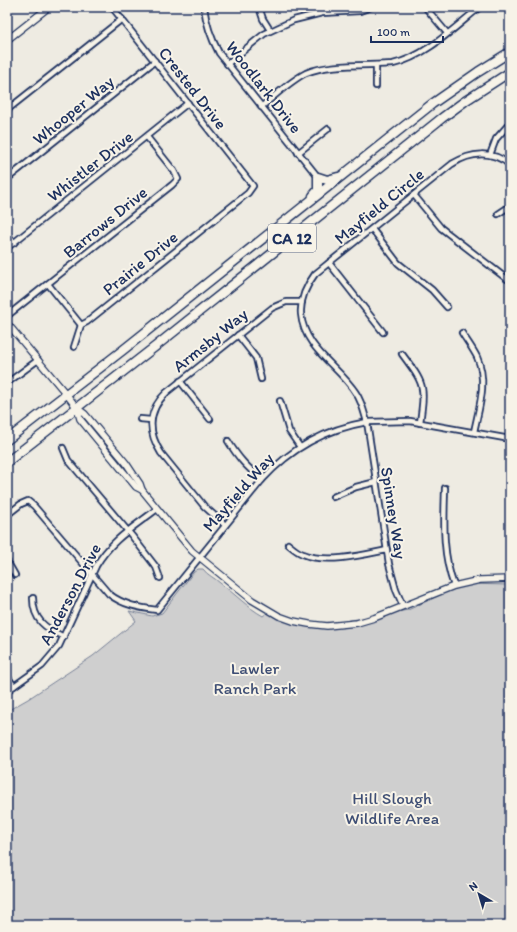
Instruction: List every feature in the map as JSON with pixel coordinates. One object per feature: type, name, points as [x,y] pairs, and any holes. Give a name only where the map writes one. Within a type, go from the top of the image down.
[{"type":"highway","name":"CA 12","points":[[7,440],[66,395],[432,104],[510,52]]},
{"type":"highway","name":"CA 12","points":[[7,462],[442,118],[510,72]]},
{"type":"highway","points":[[311,200],[318,190],[318,177],[327,180],[341,176]]},
{"type":"street","points":[[7,40],[49,7]]},
{"type":"street","name":"Crested Drive","points":[[112,7],[253,186]]},
{"type":"street","name":"Woodlark Drive","points":[[204,7],[207,25],[219,53],[318,177]]},
{"type":"street","points":[[259,7],[263,19],[270,30]]},
{"type":"street","points":[[227,64],[270,30],[294,20],[322,10],[360,11],[371,7]]},
{"type":"street","points":[[425,7],[446,33]]},
{"type":"street","points":[[262,107],[298,78],[313,70],[325,67],[376,65],[403,62],[414,57],[425,51],[480,7]]},
{"type":"street","points":[[7,110],[122,19]]},
{"type":"street","name":"Whooper Way","points":[[7,179],[155,61]]},
{"type":"street","points":[[376,65],[376,86]]},
{"type":"street","name":"Whistler Drive","points":[[7,248],[188,103]]},
{"type":"street","points":[[490,155],[496,139],[510,123]]},
{"type":"street","points":[[298,153],[328,129]]},
{"type":"street","name":"Barrows Drive","points":[[7,316],[178,179],[174,171],[147,137]]},
{"type":"street","name":"Mayfield Circle","points":[[367,422],[365,412],[356,393],[316,349],[306,335],[302,320],[302,302],[310,280],[315,274],[452,164],[472,155],[490,155],[496,156],[510,165]]},
{"type":"street","name":"Prairie Drive","points":[[81,325],[87,322],[242,198],[253,186]]},
{"type":"street","points":[[414,195],[441,228],[507,278]]},
{"type":"street","points":[[498,214],[510,206]]},
{"type":"street","points":[[372,229],[398,263],[432,290],[447,307]]},
{"type":"street","points":[[7,234],[14,242]]},
{"type":"street","points":[[329,263],[383,332]]},
{"type":"street","points":[[48,284],[81,325],[74,347]]},
{"type":"street","name":"Armsby Way","points":[[151,420],[153,412],[161,398],[180,381],[272,308],[286,302],[302,302]]},
{"type":"street","points":[[7,323],[77,408],[85,414],[126,463],[140,484],[142,490],[182,540],[252,600],[279,616],[298,622],[327,626],[357,623],[374,618],[454,586],[480,580],[510,579]]},
{"type":"street","points":[[462,333],[476,357],[482,375],[483,385],[474,432]]},
{"type":"street","points":[[238,335],[256,358],[261,379]]},
{"type":"street","points":[[402,354],[416,371],[424,390],[420,423]]},
{"type":"street","points":[[7,383],[38,360]]},
{"type":"street","points":[[180,381],[210,419]]},
{"type":"street","points":[[280,401],[287,427],[300,447]]},
{"type":"street","points":[[140,419],[151,420],[153,438],[161,453],[204,506],[225,525]]},
{"type":"street","points":[[367,422],[394,421],[420,423],[510,439]]},
{"type":"street","name":"Mayfield Way","points":[[92,575],[116,600],[141,608],[157,610],[262,480],[280,462],[300,447],[330,432],[354,424],[367,422]]},
{"type":"street","name":"Spinney Way","points":[[367,422],[386,550],[392,578],[403,606]]},
{"type":"street","points":[[228,442],[242,463],[262,480]]},
{"type":"street","points":[[64,448],[68,460],[128,531],[156,567],[160,578]]},
{"type":"street","points":[[333,497],[356,487],[376,482]]},
{"type":"street","points":[[445,488],[444,548],[454,586]]},
{"type":"street","points":[[7,514],[28,501],[34,506],[92,575]]},
{"type":"street","name":"Anderson Drive","points":[[7,691],[42,666],[52,656],[64,637],[92,575],[102,556],[110,545],[157,509]]},
{"type":"street","points":[[288,544],[303,554],[324,559],[386,550]]},
{"type":"street","points":[[7,561],[15,575]]},
{"type":"street","points":[[32,598],[35,616],[49,628],[64,637]]},
{"type":"street","points":[[7,676],[14,686]]},
{"type":"green space","name":"Hill Slough Wildlife Area","points":[[198,569],[203,569],[246,605],[263,616],[272,609],[292,623],[340,622],[408,610],[463,584],[510,585],[510,925],[7,925],[7,711],[28,699],[93,656],[136,621],[129,611],[152,616],[162,613],[193,573]]},
{"type":"park label","name":"Lawler Ranch Park","points":[[255,678]]}]
